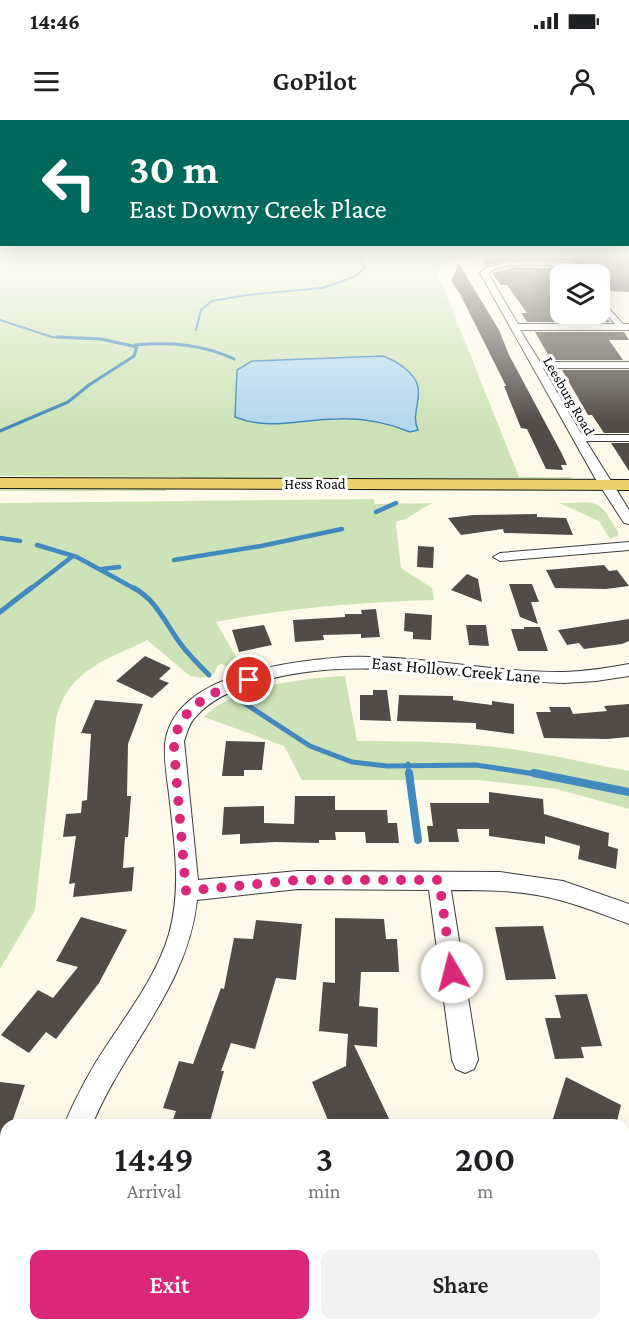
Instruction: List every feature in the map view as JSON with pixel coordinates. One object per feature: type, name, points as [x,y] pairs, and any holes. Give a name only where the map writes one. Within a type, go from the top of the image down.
[{"type":"main road","name":"Hess Road","points":[[0,483],[166,489],[616,492],[629,485]]},
{"type":"main road","name":"Hess Road","points":[[0,495],[166,489]]},
{"type":"street","name":"Leesburg Road","points":[[505,310],[578,438],[616,492],[629,520]]},
{"type":"street","points":[[610,311],[625,327]]},
{"type":"street","points":[[515,327],[625,327]]},
{"type":"street","points":[[536,365],[629,365]]},
{"type":"street","points":[[578,438],[629,438]]},
{"type":"street","points":[[500,557],[629,546]]},
{"type":"street","name":"East Hollow Creek Lane","points":[[81,1119],[101,1075],[153,1000],[165,977],[181,932],[186,891],[175,741],[180,724],[200,701],[235,684],[283,671],[352,663],[413,664],[537,677],[590,676],[629,670]]},
{"type":"street","points":[[186,891],[298,880],[439,880],[535,885],[580,896],[629,914]]},
{"type":"street","points":[[439,880],[465,1060]]},
{"type":"green space","points":[[0,310],[453,310],[519,477],[571,477],[573,481],[181,480],[181,477],[0,476]]},
{"type":"green space","points":[[0,487],[167,487],[166,491],[0,491]]},
{"type":"green space","points":[[374,499],[375,504],[434,503],[397,521],[396,525],[401,568],[432,588],[434,600],[325,606],[216,622],[243,669],[234,672],[222,664],[217,666],[214,674],[201,678],[190,676],[147,640],[91,669],[69,689],[61,702],[56,719],[35,910],[0,969],[0,503]]},
{"type":"green space","points":[[559,503],[596,504],[606,512],[618,536],[610,539],[599,521]]},
{"type":"green space","points":[[345,676],[357,741],[487,746],[629,771],[629,809],[557,789],[477,780],[302,780],[284,746],[204,717],[217,706],[251,691],[290,682]]},
{"type":"water","points":[[383,356],[404,368],[416,382],[419,393],[415,419],[418,430],[410,432],[384,424],[355,419],[324,419],[273,424],[235,417],[237,370],[252,361]]},
{"type":"building","points":[[468,310],[487,310],[499,330],[509,355],[562,454],[567,465],[561,465],[563,470],[546,469],[527,429],[521,428],[504,386],[506,386]]},
{"type":"building","points":[[525,310],[550,310],[550,322],[527,322],[521,313],[527,313]]},
{"type":"building","points":[[535,332],[624,332],[629,340],[609,340],[623,360],[556,360],[550,358]]},
{"type":"building","points":[[562,370],[629,370],[629,433],[604,433],[592,415],[588,415]]},
{"type":"building","points":[[611,443],[629,443],[629,471]]},
{"type":"building","points":[[537,514],[537,517],[566,518],[573,535],[504,533],[503,529],[461,535],[448,518],[473,515]]},
{"type":"building","points":[[418,546],[434,547],[433,568],[417,567]]},
{"type":"building","points":[[604,565],[609,571],[617,570],[629,586],[606,589],[555,588],[546,570]]},
{"type":"building","points":[[467,574],[478,579],[482,602],[451,590]]},
{"type":"building","points":[[509,584],[532,584],[539,602],[531,602],[538,624],[520,617]]},
{"type":"building","points":[[376,609],[380,637],[361,638],[361,634],[323,635],[324,640],[295,642],[293,620],[345,617],[345,614],[362,614],[361,610]]},
{"type":"building","points":[[405,613],[432,615],[431,640],[413,639],[413,632],[404,631]]},
{"type":"building","points":[[629,619],[629,641],[622,644],[584,649],[579,643],[567,645],[558,630]]},
{"type":"building","points":[[264,625],[272,645],[239,652],[232,630]]},
{"type":"building","points":[[466,625],[486,625],[489,646],[469,645]]},
{"type":"building","points":[[524,627],[540,627],[548,651],[518,651],[511,629],[524,629]]},
{"type":"building","points":[[145,656],[171,668],[159,679],[169,683],[152,698],[116,681]]},
{"type":"building","points":[[373,690],[387,690],[391,721],[360,720],[360,695],[373,695]]},
{"type":"building","points":[[399,695],[453,696],[453,700],[492,705],[492,701],[514,704],[514,734],[476,729],[476,723],[397,721]]},
{"type":"building","points":[[95,700],[143,704],[128,744],[127,796],[131,796],[123,868],[134,867],[132,891],[73,897],[75,883],[69,884],[76,836],[63,837],[66,814],[81,813],[82,801],[87,800],[91,734],[81,733]]},
{"type":"building","points":[[629,704],[629,737],[607,739],[544,738],[536,712],[551,712],[549,707],[570,707],[573,714],[607,711],[604,706]]},
{"type":"building","points":[[226,741],[265,742],[262,770],[244,770],[244,776],[222,776]]},
{"type":"building","points":[[489,792],[543,799],[544,814],[609,833],[608,846],[618,849],[616,869],[578,859],[580,846],[545,836],[545,844],[489,836],[489,829],[457,829],[459,842],[429,842],[427,826],[433,826],[430,803],[489,803]]},
{"type":"building","points":[[295,796],[335,796],[335,810],[387,810],[388,823],[397,823],[399,843],[366,843],[365,832],[335,832],[336,840],[319,840],[319,843],[240,844],[240,834],[222,835],[224,807],[264,806],[264,823],[294,824]]},
{"type":"building","points":[[81,917],[127,930],[99,983],[56,1039],[46,1032],[29,1053],[1,1035],[38,990],[53,998],[78,967],[56,961]]},
{"type":"building","points":[[335,918],[384,919],[386,939],[397,939],[399,972],[361,972],[359,1006],[378,1008],[377,1047],[354,1045],[389,1119],[327,1119],[312,1082],[346,1066],[348,1034],[319,1031],[323,982],[335,983]]},
{"type":"building","points":[[256,920],[302,924],[296,980],[276,978],[255,1049],[231,1043],[221,1071],[224,1071],[211,1119],[173,1119],[176,1111],[163,1108],[179,1061],[193,1064],[221,988],[224,989],[234,938],[253,939]]},
{"type":"building","points":[[543,926],[556,979],[506,980],[495,927]]},
{"type":"building","points":[[587,994],[602,1046],[581,1047],[584,1058],[555,1059],[545,1018],[561,1018],[555,995]]},
{"type":"building","points":[[566,1077],[621,1105],[618,1119],[553,1119]]},
{"type":"building","points":[[0,1082],[25,1085],[13,1119],[0,1119]]},
{"type":"waterway","points":[[196,330],[201,310]]},
{"type":"waterway","points":[[0,320],[52,337],[94,339]]},
{"type":"waterway","points":[[0,431],[68,402],[89,385],[134,356],[137,347],[101,339],[57,337]]},
{"type":"waterway","points":[[135,345],[186,345],[210,350],[234,359]]},
{"type":"waterway","points":[[376,512],[396,503]]},
{"type":"waterway","points":[[174,560],[261,546],[342,529]]},
{"type":"waterway","points":[[0,538],[20,541]]},
{"type":"waterway","points":[[37,545],[77,557],[137,590]]},
{"type":"waterway","points":[[29,590],[73,556]]},
{"type":"waterway","points":[[102,569],[119,567]]},
{"type":"waterway","points":[[0,612],[31,588]]},
{"type":"waterway","points":[[134,588],[150,600],[183,647],[209,675]]},
{"type":"waterway","points":[[241,701],[310,746],[352,762],[408,766]]},
{"type":"waterway","points":[[408,766],[476,765],[542,775]]},
{"type":"waterway","points":[[408,766],[409,775]]},
{"type":"waterway","points":[[409,773],[418,840]]},
{"type":"waterway","points":[[534,773],[629,792]]},
{"type":"route","points":[[249,680],[225,687],[200,701],[185,716],[176,735],[174,749],[186,862],[186,891],[298,880],[439,880],[452,972]]}]
